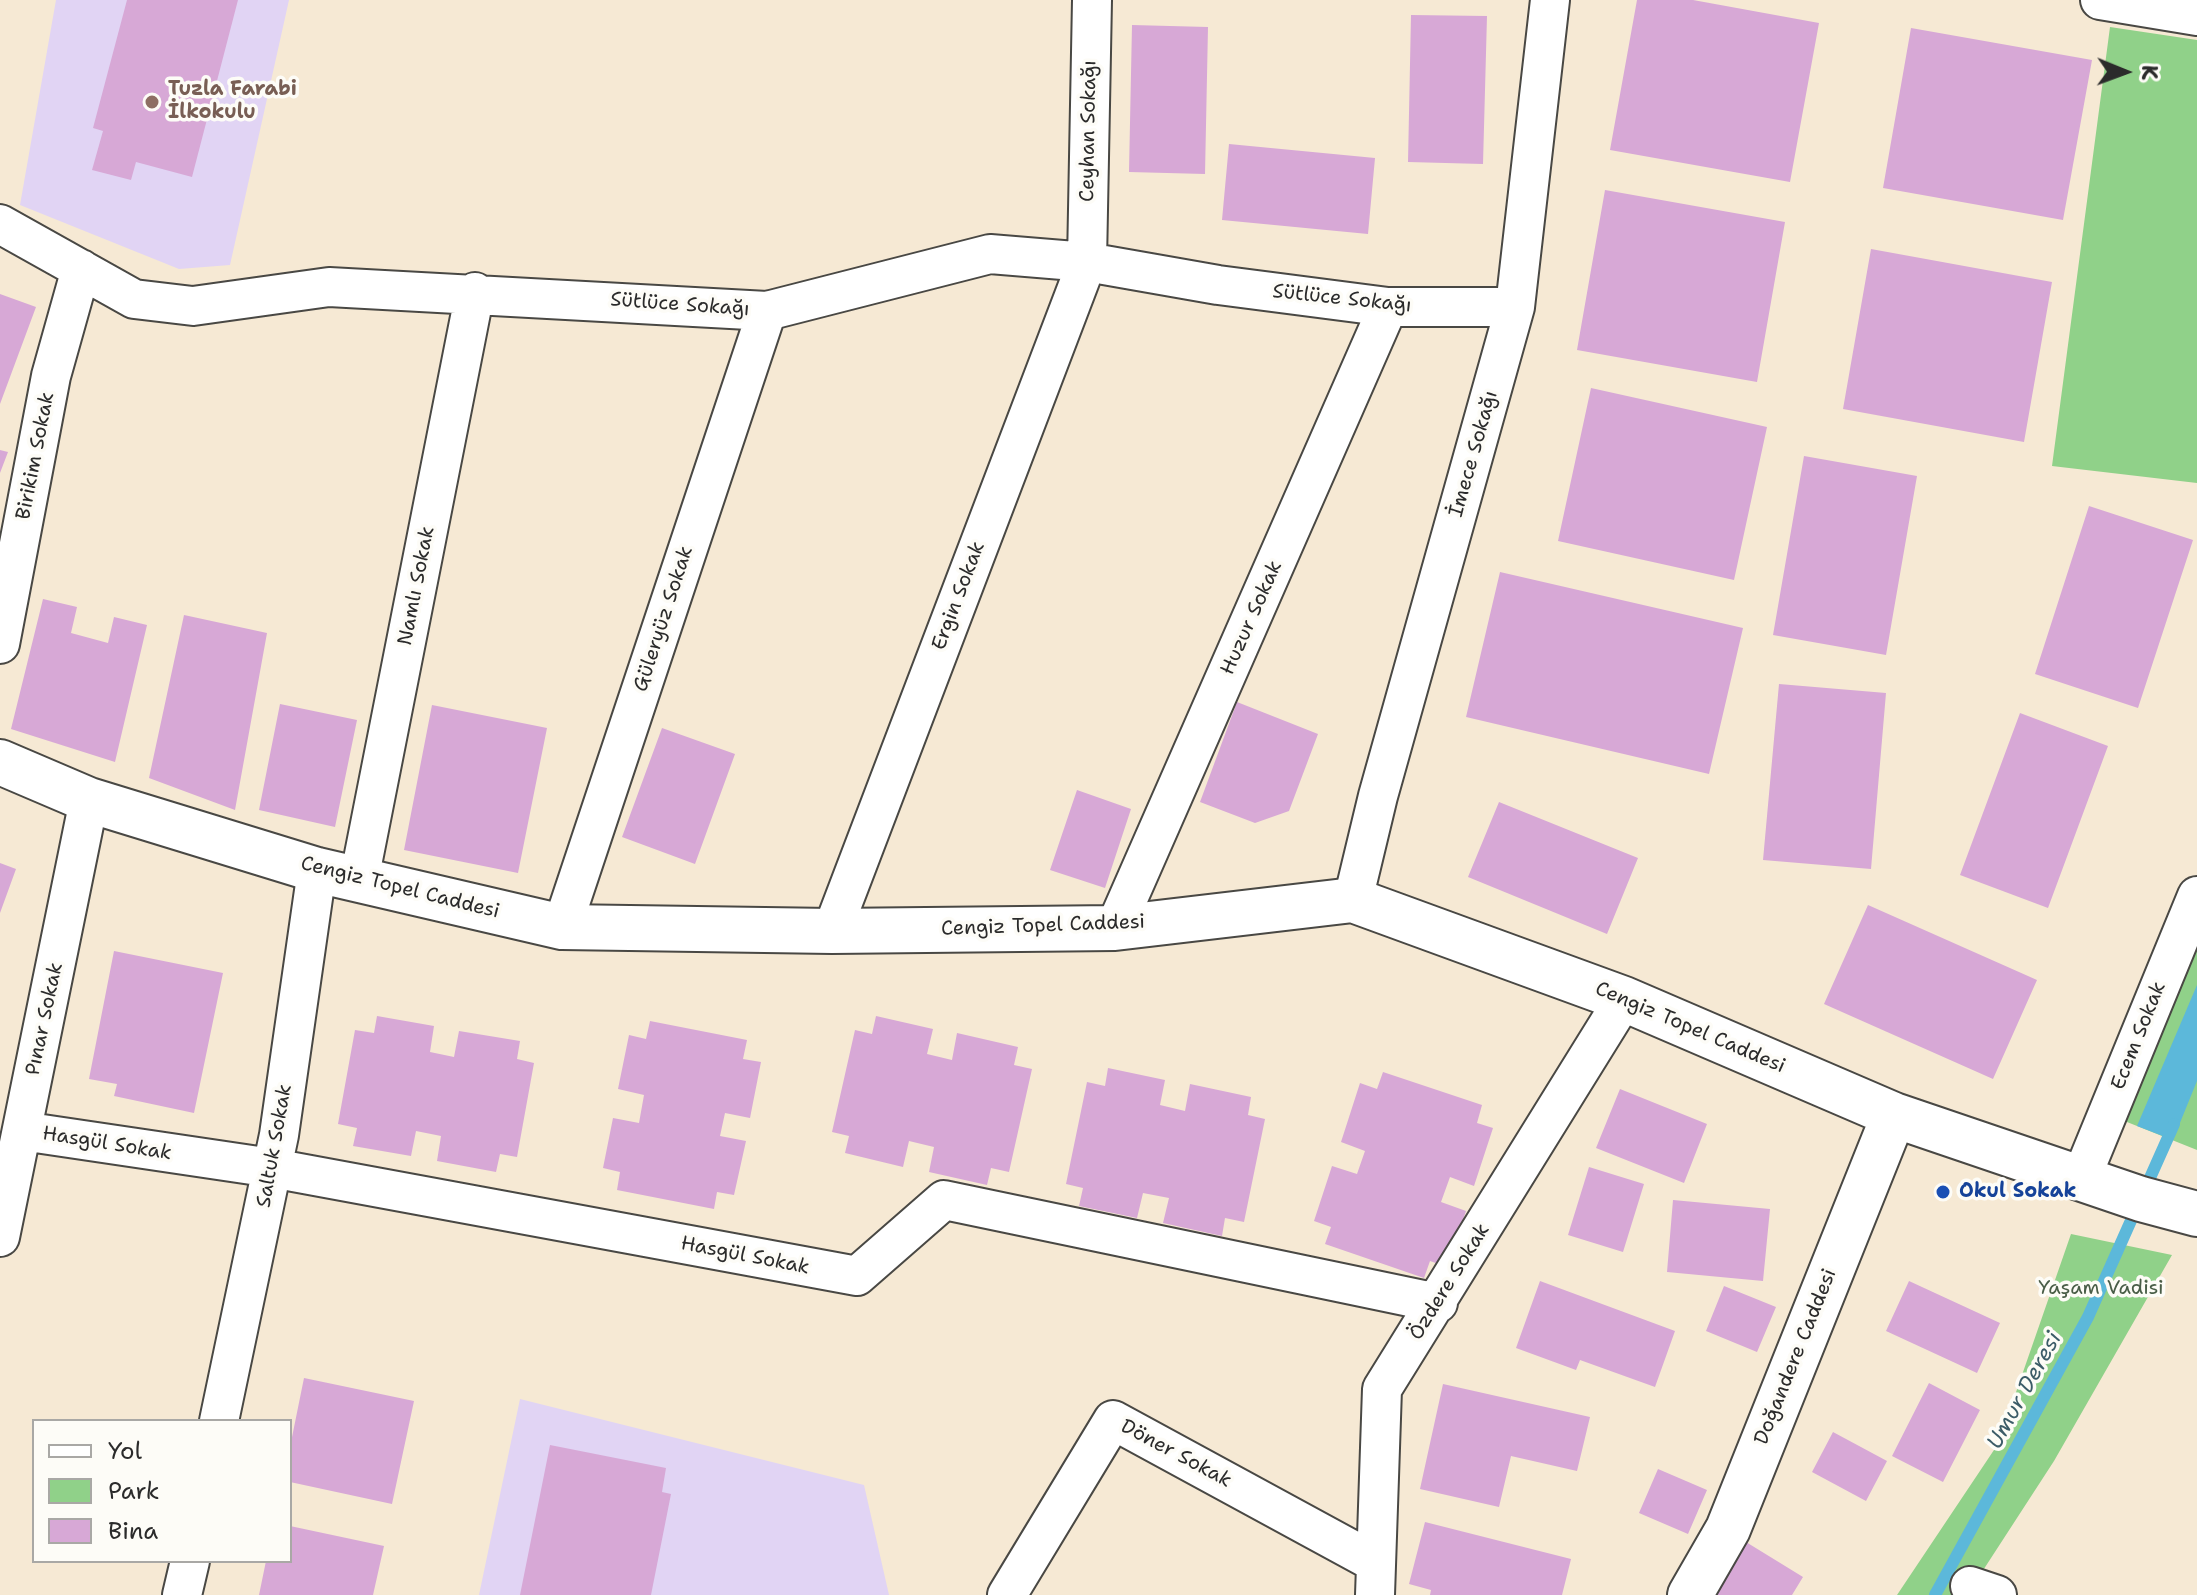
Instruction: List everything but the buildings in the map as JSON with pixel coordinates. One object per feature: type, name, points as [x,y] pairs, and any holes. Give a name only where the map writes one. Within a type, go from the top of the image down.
[{"type":"street","name":"Ceyhan Sokağı","points":[[1087,262],[1092,0]]},
{"type":"street","name":"İmece Sokağı","points":[[1353,900],[1378,796],[1515,307],[1550,0]]},
{"type":"street","points":[[2100,0],[2197,16]]},
{"type":"street","name":"Sütlüce Sokağı","points":[[0,224],[134,299],[193,306],[329,287],[475,292],[767,311],[990,254],[1087,262],[1218,285],[1388,307],[1515,307]]},
{"type":"street","name":"Ergin Sokak","points":[[832,931],[1087,262]]},
{"type":"street","name":"Birikim Sokak","points":[[0,644],[51,376],[81,269]]},
{"type":"street","name":"Namlı Sokak","points":[[359,880],[475,292]]},
{"type":"street","name":"Huzur Sokak","points":[[1115,928],[1388,307]]},
{"type":"street","name":"Güleryüz Sokak","points":[[562,927],[767,311]]},
{"type":"street","name":"Cengiz Topel Caddesi","points":[[0,762],[89,800],[317,870],[562,927],[832,931],[1115,928],[1353,900],[1624,999],[1894,1115],[2082,1176],[2141,1199],[2197,1214]]},
{"type":"street","name":"Pınar Sokak","points":[[0,1237],[89,800]]},
{"type":"street","name":"Saltuk Sokak","points":[[219,1419],[272,1168],[317,870]]},
{"type":"street","name":"Ecem Sokak","points":[[2082,1176],[2197,896]]},
{"type":"street","name":"Özdere Sokak","points":[[1376,1579],[1382,1389],[1624,999]]},
{"type":"street","name":"Doğandere Caddesi","points":[[1690,1595],[1728,1529],[1894,1115]]},
{"type":"street","name":"Hasgül Sokak","points":[[22,1131],[272,1168],[857,1276],[944,1200],[1438,1303]]},
{"type":"street","name":"Döner Sokak","points":[[1007,1595],[1113,1420],[1376,1579]]},
{"type":"street","points":[[182,1595],[190,1563]]},
{"type":"shaded area","name":"Tuzla Farabi İlkokulu","points":[[56,0],[289,0],[230,265],[179,269],[20,205]]},
{"type":"shaded area","points":[[520,1399],[864,1485],[889,1595],[479,1595]]},
{"type":"green space","points":[[2110,27],[2197,40],[2197,483],[2052,466]]},
{"type":"green space","points":[[2197,931],[2197,1150],[2117,1118]]},
{"type":"green space","name":"Yaşam Vadisi","points":[[2071,1234],[2172,1255],[2054,1461],[1967,1595],[1897,1595],[1998,1444]]},
{"type":"water","points":[[2197,985],[2197,1081],[2173,1140],[2137,1126]]},
{"type":"waterway","name":"Umur Deresi","points":[[1935,1595],[2088,1317],[2174,1124]]},
{"type":"place","name":"Tuzla Farabi İlkokulu","points":[[152,102]]},
{"type":"place","name":"Okul Sokak","points":[[1943,1192]]}]
